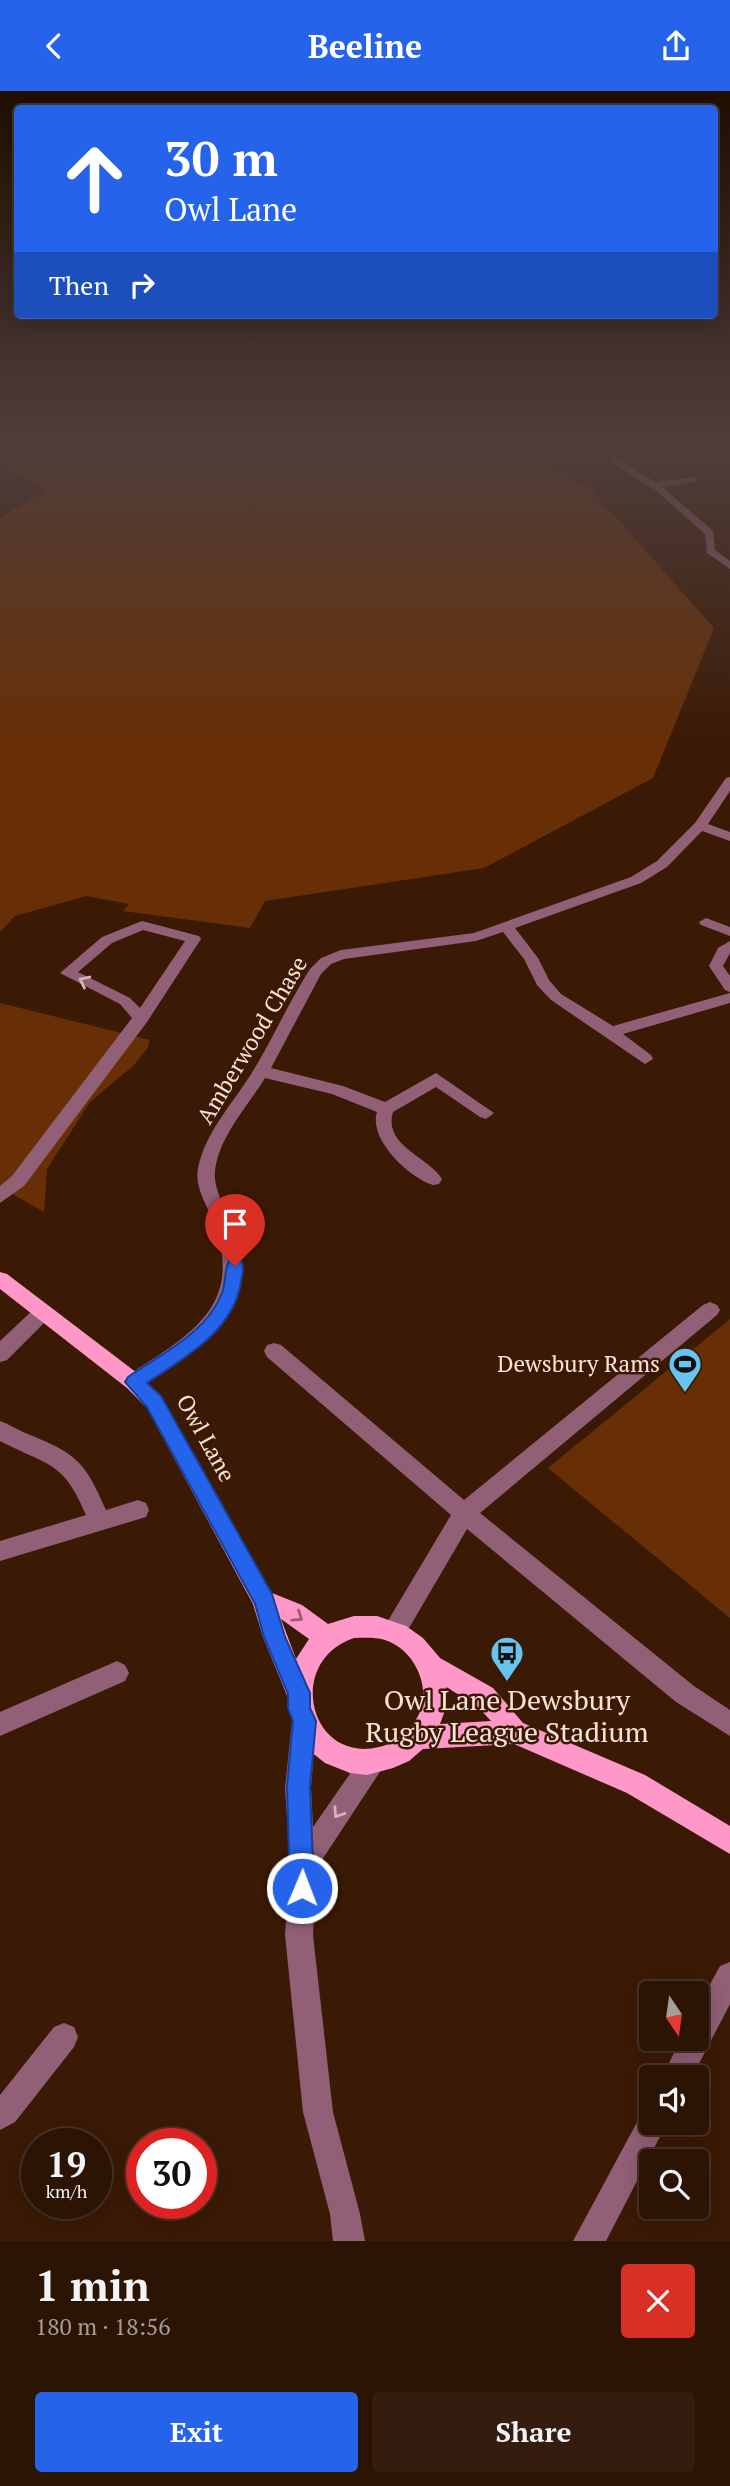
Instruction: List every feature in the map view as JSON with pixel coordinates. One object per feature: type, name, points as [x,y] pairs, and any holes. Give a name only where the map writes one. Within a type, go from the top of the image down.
[{"type":"main road","name":"Owl Lane","points":[[0,1279],[134,1382],[154,1402],[264,1601],[275,1637],[299,1693]]},
{"type":"main road","points":[[264,1601],[294,1613],[327,1639]]},
{"type":"main road","name":"Owl Lane","points":[[394,1632],[377,1627],[355,1627],[327,1639],[317,1647],[305,1665],[299,1708],[304,1721],[323,1746],[343,1758],[374,1761],[389,1759],[410,1748],[425,1730],[434,1708],[435,1686],[428,1664]]},
{"type":"main road","points":[[394,1632],[416,1646],[428,1664],[489,1701],[514,1732]]},
{"type":"main road","points":[[419,1737],[514,1732],[636,1784],[730,1841]]},
{"type":"street","points":[[710,546],[710,551],[730,566]]},
{"type":"street","name":"Amberwood Chase","points":[[134,1382],[198,1339],[218,1317],[231,1293],[235,1266],[231,1241],[208,1190],[206,1170],[213,1148],[261,1071],[315,972],[326,961],[341,955],[476,937],[636,880],[662,864],[700,826],[730,782]]},
{"type":"street","points":[[700,826],[730,837]]},
{"type":"street","points":[[706,922],[730,932]]},
{"type":"street","points":[[2,1189],[18,1181],[141,1018],[194,939],[142,925],[107,940],[68,973],[125,1001],[141,1018]]},
{"type":"street","points":[[508,927],[531,958],[542,982],[556,997],[611,1032],[645,1059]]},
{"type":"street","points":[[730,945],[723,951],[716,966],[730,987]]},
{"type":"street","points":[[611,1032],[730,998]]},
{"type":"street","points":[[261,1071],[337,1090],[386,1109]]},
{"type":"street","points":[[433,1179],[397,1149],[384,1133],[381,1118],[386,1109],[436,1079],[486,1114]]},
{"type":"street","points":[[394,1632],[464,1513],[710,1310]]},
{"type":"street","points":[[0,1355],[43,1312]]},
{"type":"street","points":[[274,1351],[464,1513],[685,1694],[730,1724]]},
{"type":"street","points":[[0,1430],[9,1437],[49,1451],[77,1471],[100,1522]]},
{"type":"street","points":[[0,1551],[138,1510]]},
{"type":"street","points":[[0,1724],[117,1673]]},
{"type":"street","points":[[304,1721],[298,1787],[303,1865],[299,1935],[318,2112],[345,2214],[349,2241]]},
{"type":"street","points":[[303,1865],[374,1761]]},
{"type":"street","points":[[682,2065],[730,1976]]},
{"type":"street","points":[[0,2115],[64,2037]]},
{"type":"street","points":[[589,2241],[646,2135]]},
{"type":"shaded area","points":[[0,546],[642,546],[714,628],[653,778],[484,868],[265,901],[250,928],[123,911],[129,904],[86,896],[15,916],[0,932]]},
{"type":"shaded area","points":[[0,1003],[150,1040],[147,1049],[133,1066],[90,1102],[47,1169],[44,1212],[0,1187]]},
{"type":"shaded area","name":"Dewsbury Rams","points":[[730,1319],[730,1618],[548,1468]]},
{"type":"place","name":"Dewsbury Rams","points":[[685,1394]]},
{"type":"place","name":"Owl Lane Dewsbury Rugby League Stadium","points":[[507,1683]]},
{"type":"route","points":[[235,1266],[231,1293],[218,1317],[198,1339],[134,1382],[154,1402],[264,1601],[275,1637],[299,1693],[299,1708],[304,1721],[298,1787],[302,1888]]}]
